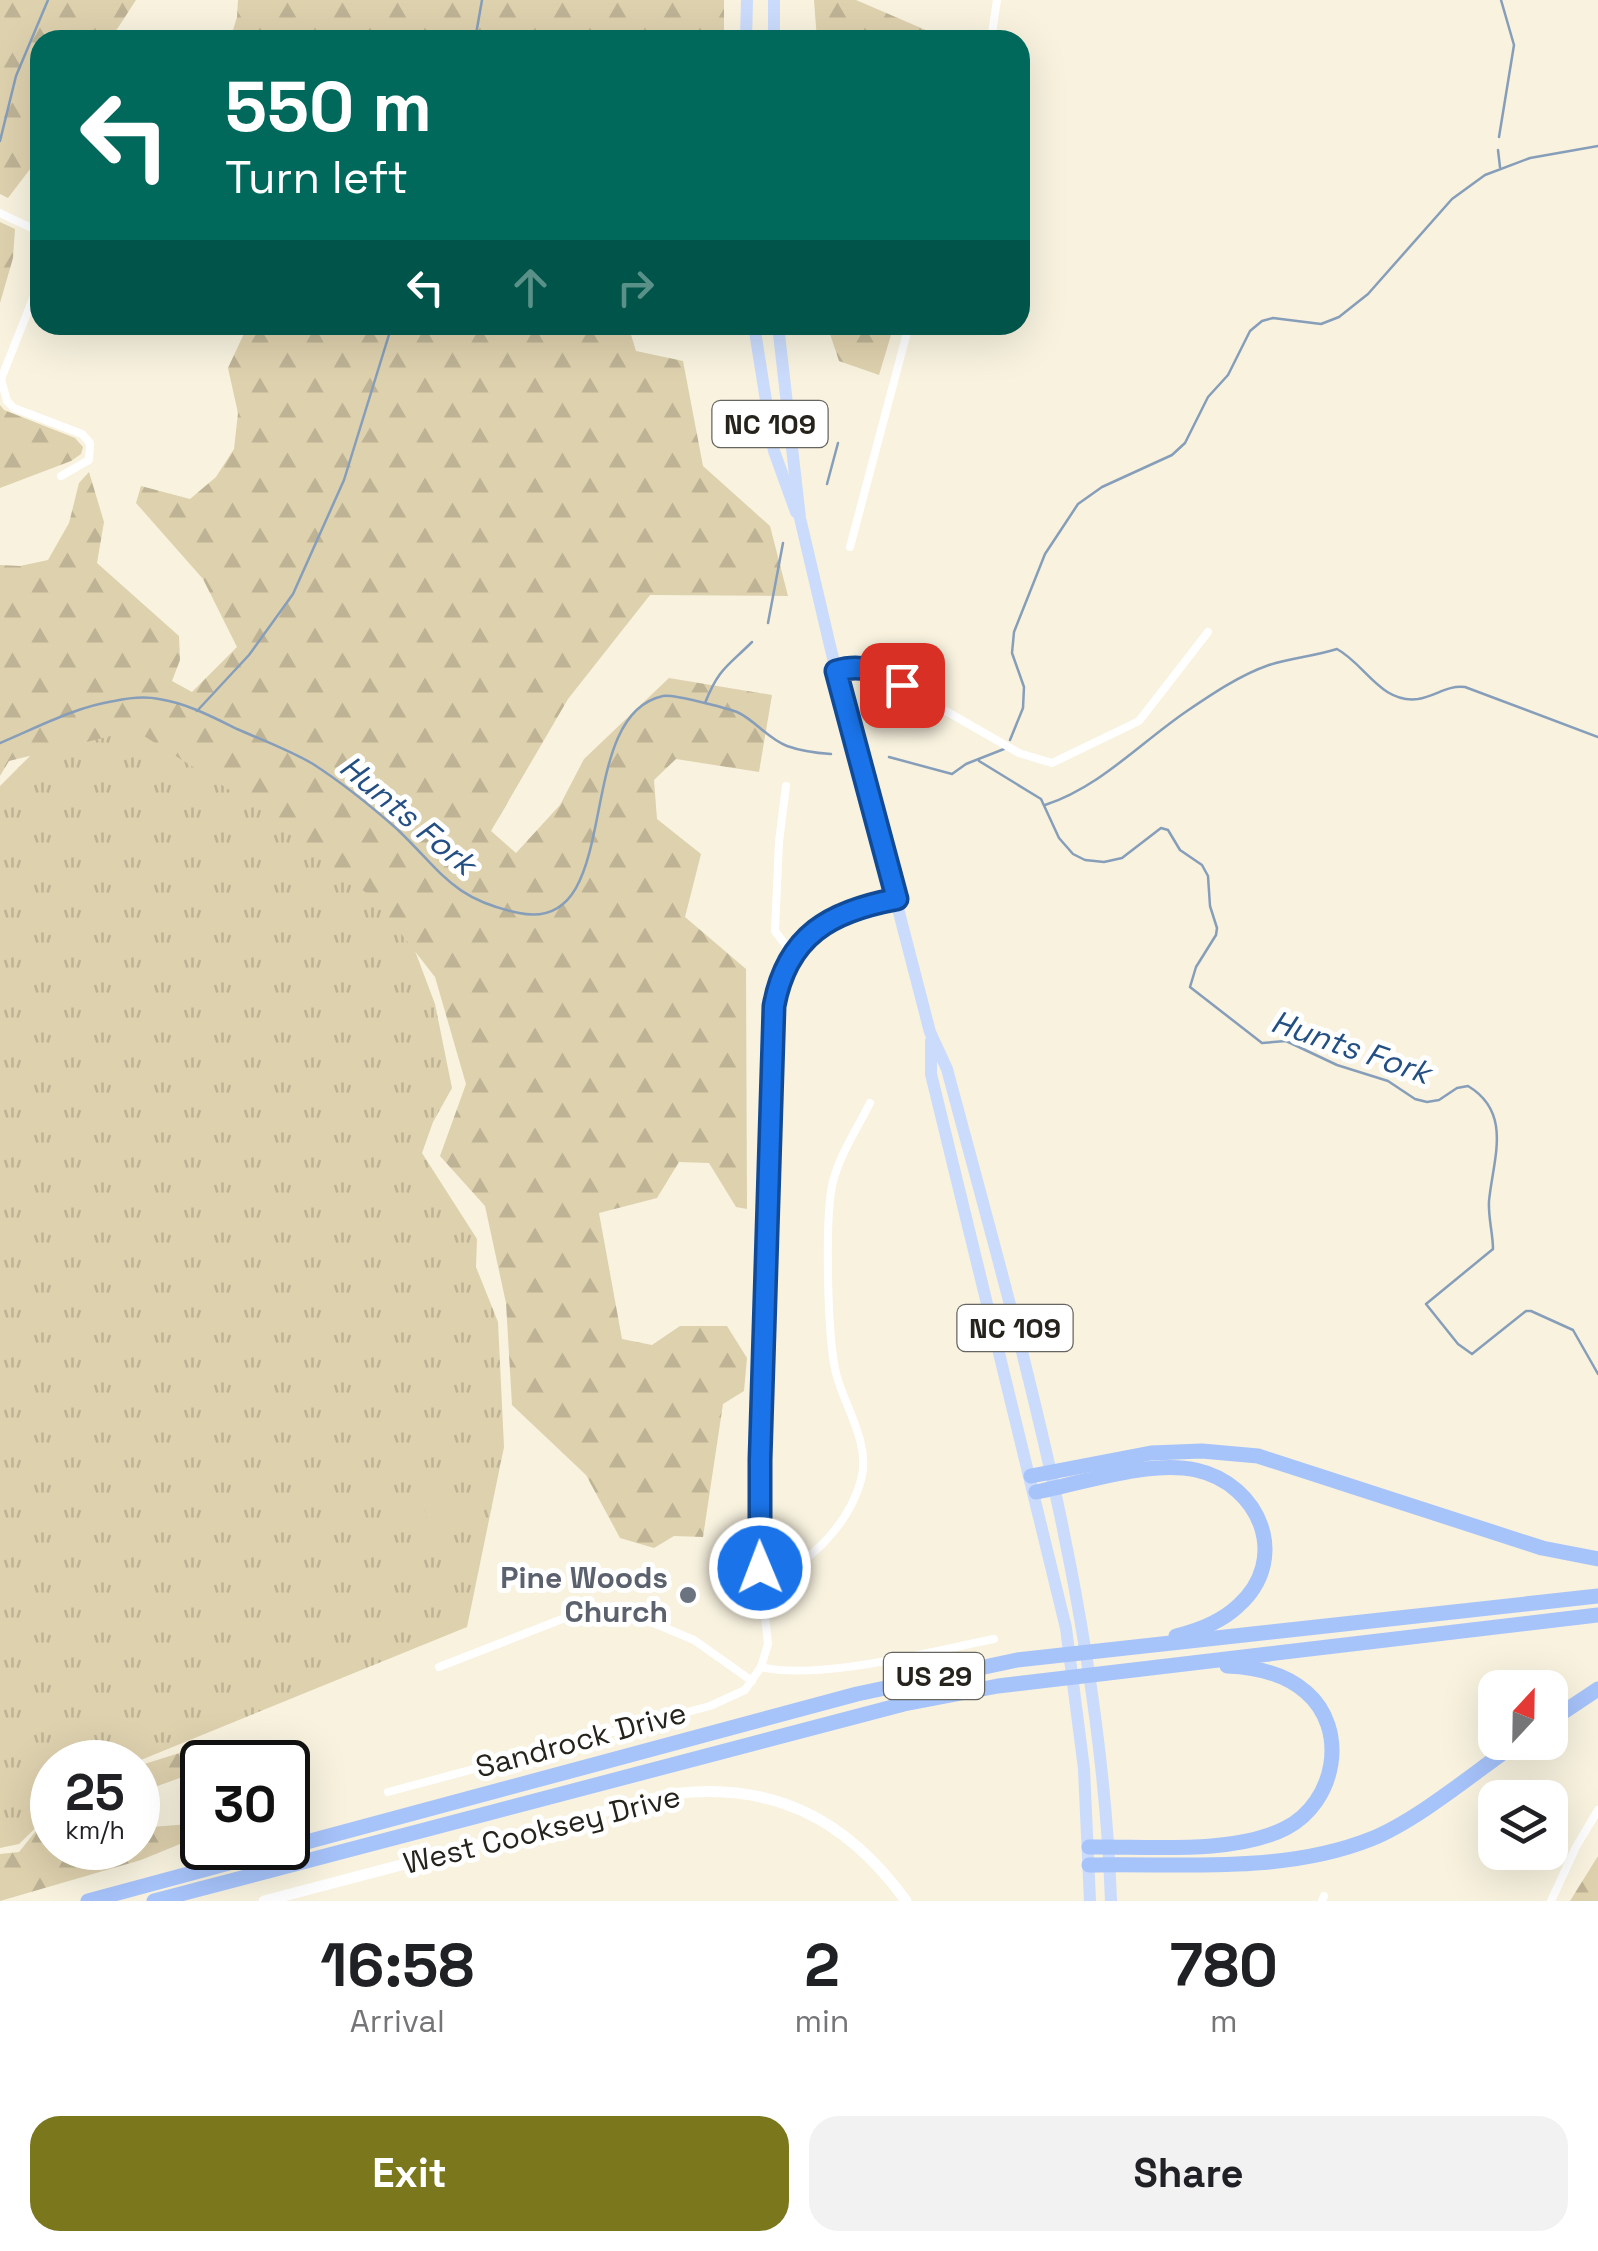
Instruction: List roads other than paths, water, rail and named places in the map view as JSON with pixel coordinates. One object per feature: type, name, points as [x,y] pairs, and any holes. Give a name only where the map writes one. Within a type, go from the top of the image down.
[{"type":"highway","points":[[1034,1484],[1151,1453],[1202,1451],[1258,1456],[1542,1548],[1598,1559]]},
{"type":"highway","points":[[1054,1480],[1156,1468],[1194,1470],[1221,1478],[1240,1490],[1259,1515],[1265,1538],[1262,1563],[1254,1587],[1239,1606],[1191,1632],[1137,1647]]},
{"type":"highway","name":"US 29","points":[[310,1841],[907,1681],[1018,1660],[1598,1596]]},
{"type":"highway","name":"US 29","points":[[154,1901],[904,1704],[998,1686],[1598,1616]]},
{"type":"highway","points":[[1088,1846],[1224,1844],[1256,1838],[1287,1828],[1312,1807],[1327,1782],[1332,1757],[1330,1730],[1320,1707],[1304,1690],[1278,1675],[1245,1667],[1173,1665]]},
{"type":"highway","points":[[1568,1709],[1598,1689]]},
{"type":"highway","points":[[1089,1866],[1260,1862],[1327,1854],[1375,1838],[1491,1760]]},
{"type":"highway","name":"US 29","points":[[88,1901],[202,1870]]},
{"type":"main road","points":[[746,30],[747,0]]},
{"type":"main road","points":[[774,0],[774,30]]},
{"type":"main road","name":"NC 109","points":[[756,335],[774,451],[800,518]]},
{"type":"main road","name":"NC 109","points":[[779,335],[800,518],[836,671],[930,1032],[947,1069],[1054,1480],[1084,1628],[1109,1846],[1111,1901]]},
{"type":"main road","name":"NC 109","points":[[930,1032],[932,1074],[1066,1628],[1090,1901]]},
{"type":"street","points":[[992,30],[997,0]]},
{"type":"street","points":[[0,213],[30,227]]},
{"type":"street","points":[[30,306],[1,380],[6,400],[14,408],[82,434],[90,443],[89,460],[61,476]]},
{"type":"street","points":[[850,546],[906,335]]},
{"type":"street","points":[[836,671],[857,665],[870,668],[1019,753],[1052,763],[1139,722],[1208,632]]},
{"type":"street","points":[[786,786],[775,930],[793,955]]},
{"type":"street","points":[[897,899],[859,906],[835,915],[816,929],[793,955],[777,988],[771,1030],[760,1460],[762,1592],[768,1644],[761,1667],[790,1672],[820,1669],[994,1639]]},
{"type":"street","points":[[762,1592],[828,1540],[840,1524],[862,1476],[858,1440],[833,1358],[830,1219],[837,1170],[870,1102]]},
{"type":"street","points":[[439,1667],[570,1616],[602,1609],[632,1614],[694,1640],[752,1681]]},
{"type":"street","name":"Sandrock Drive","points":[[388,1792],[710,1706],[740,1694],[761,1667]]},
{"type":"street","name":"West Cooksey Drive","points":[[264,1901],[671,1794],[706,1792],[756,1795],[816,1817],[856,1843],[883,1869],[906,1901]]},
{"type":"street","points":[[1551,1901],[1598,1810]]},
{"type":"waterway","points":[[35,30],[48,0]]},
{"type":"waterway","points":[[477,30],[482,0]]},
{"type":"waterway","points":[[1499,137],[1514,45],[1501,0]]},
{"type":"waterway","points":[[0,141],[16,76],[30,43]]},
{"type":"waterway","points":[[1010,740],[1023,708],[1024,687],[1012,653],[1014,632],[1045,554],[1078,504],[1102,487],[1172,455],[1185,443],[1208,397],[1228,375],[1250,331],[1262,321],[1273,318],[1321,324],[1339,317],[1368,294],[1452,199],[1485,175],[1530,158],[1598,146]]},
{"type":"waterway","points":[[1498,150],[1500,167]]},
{"type":"waterway","points":[[197,711],[249,655],[293,594],[344,480],[389,335]]},
{"type":"waterway","points":[[827,484],[838,443]]},
{"type":"waterway","points":[[768,623],[783,543]]},
{"type":"waterway","points":[[705,703],[719,675],[752,642]]},
{"type":"waterway","points":[[1045,805],[1102,776],[1187,711],[1237,679],[1269,665],[1337,649],[1383,689],[1405,699],[1465,687],[1598,737]]},
{"type":"waterway","name":"Hunts Fork","points":[[0,743],[99,704],[142,698],[179,704],[313,764],[397,829],[463,892],[519,913],[552,911],[574,891],[588,859],[616,741],[635,712],[663,696],[737,712],[787,746],[831,754]]},
{"type":"waterway","name":"Hunts Fork","points":[[889,757],[952,774],[1004,749]]},
{"type":"waterway","name":"Hunts Fork","points":[[979,761],[1041,799],[1059,838],[1073,854],[1085,860],[1104,862],[1122,858],[1161,828],[1168,830],[1180,850],[1202,865],[1208,876],[1210,906],[1217,928],[1190,987],[1262,1043],[1286,1041],[1337,1065],[1388,1081],[1415,1099],[1427,1102],[1468,1086],[1482,1097],[1491,1109],[1497,1138],[1489,1201],[1493,1249],[1426,1304],[1458,1344],[1472,1354],[1531,1311],[1573,1330],[1598,1374]]},
{"type":"place","name":"Pine Woods Church","points":[[688,1595]]}]
